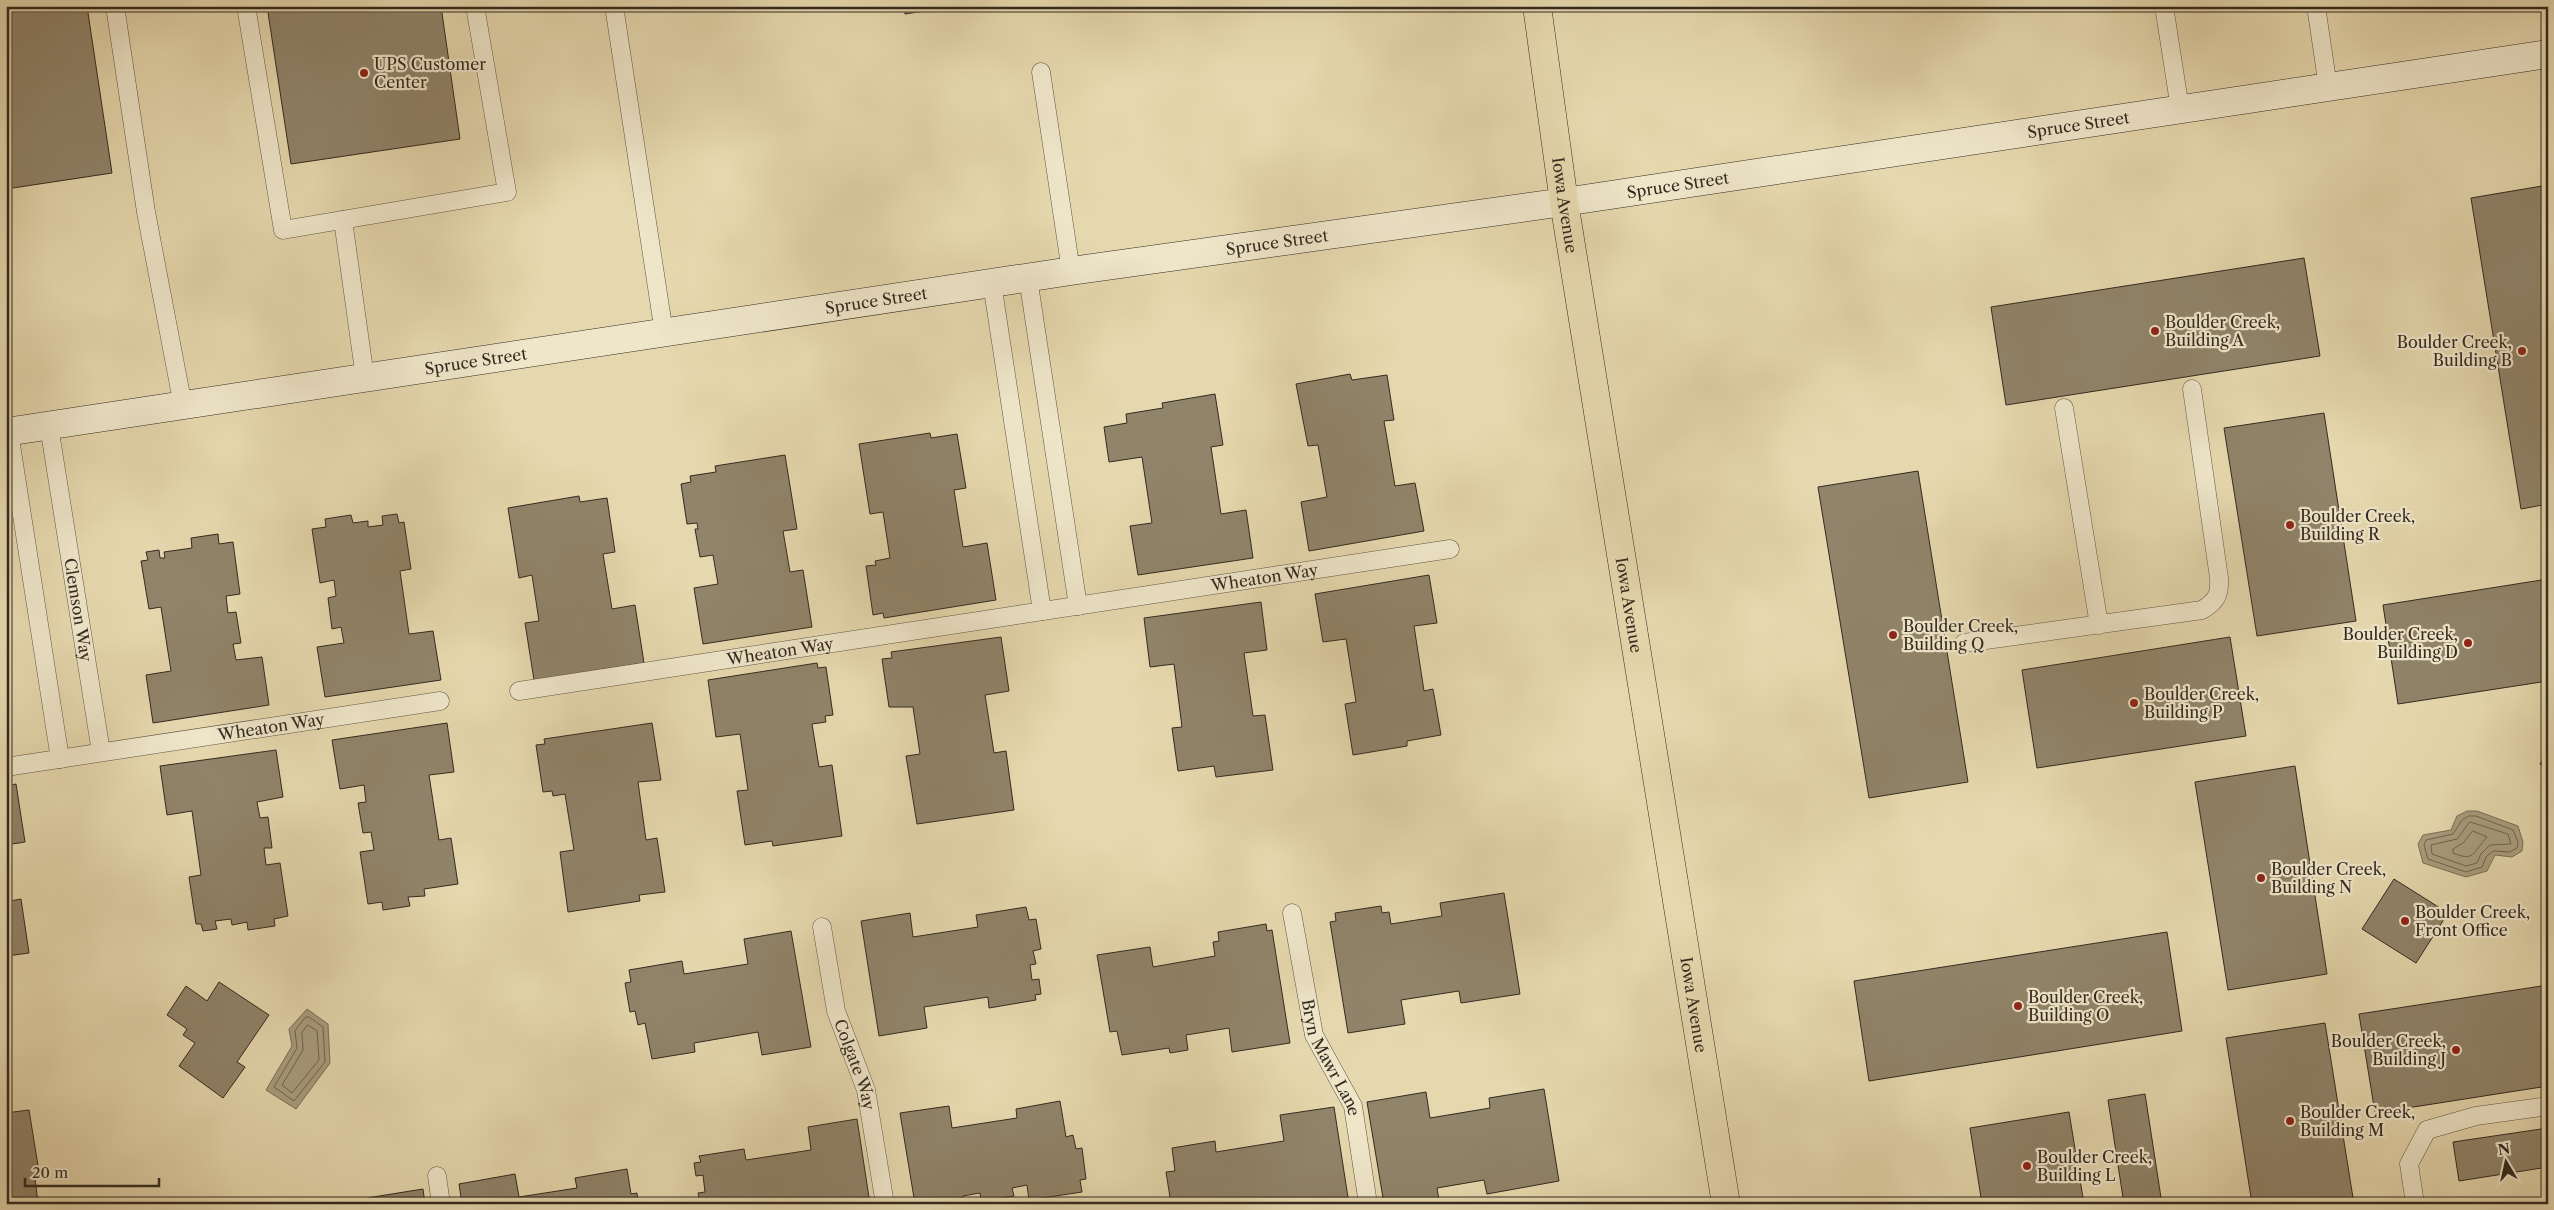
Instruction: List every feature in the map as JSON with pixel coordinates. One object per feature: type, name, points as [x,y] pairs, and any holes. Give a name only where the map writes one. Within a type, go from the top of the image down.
[{"type":"main road","name":"Iowa Avenue","points":[[1536,6],[1564,202],[1726,1204]]},
{"type":"main road","name":"Spruce Street","points":[[8,432],[1071,271],[1564,202],[2548,54]]},
{"type":"lane","points":[[115,6],[146,212],[183,406]]},
{"type":"lane","points":[[246,6],[282,230],[507,192],[475,6]]},
{"type":"lane","points":[[614,6],[664,333]]},
{"type":"lane","points":[[2164,6],[2180,109]]},
{"type":"lane","points":[[2316,6],[2328,87]]},
{"type":"lane","points":[[1041,72],[1071,271]]},
{"type":"lane","points":[[343,220],[365,378]]},
{"type":"lane","points":[[1028,278],[1078,606]]},
{"type":"lane","points":[[992,283],[1042,611]]},
{"type":"lane","points":[[1964,643],[2202,610],[2213,604],[2220,593],[2192,389]]},
{"type":"lane","points":[[2064,408],[2099,624]]},
{"type":"lane","name":"Clemson Way","points":[[50,426],[100,752]]},
{"type":"lane","points":[[8,432],[60,759]]},
{"type":"lane","name":"Wheaton Way","points":[[518,691],[1450,549]]},
{"type":"lane","name":"Wheaton Way","points":[[100,752],[440,701]]},
{"type":"lane","points":[[6,767],[100,752]]},
{"type":"lane","name":"Bryn Mawr Lane","points":[[1292,913],[1314,1035],[1353,1106],[1368,1204]]},
{"type":"lane","name":"Colgate Way","points":[[822,927],[836,1011],[866,1090],[885,1204]]},
{"type":"lane","points":[[2415,1204],[2409,1164],[2427,1130],[2476,1116],[2548,1106]]},
{"type":"lane","points":[[437,1176],[442,1204]]},
{"type":"water","points":[[2467,811],[2477,811],[2518,826],[2523,842],[2522,851],[2512,857],[2495,855],[2487,871],[2466,877],[2423,863],[2418,844],[2423,835],[2451,830],[2457,816]]},
{"type":"water","points":[[307,1009],[328,1024],[330,1063],[296,1109],[266,1090],[292,1046],[289,1029]]},
{"type":"building","points":[[6,6],[87,6],[112,173],[6,189]]},
{"type":"building","name":"UPS Customer Center","points":[[267,6],[441,6],[460,139],[291,164]]},
{"type":"building","points":[[904,6],[958,6],[905,14]]},
{"type":"building","name":"Boulder Creek, Building B","points":[[2548,185],[2548,504],[2521,509],[2471,198]]},
{"type":"building","name":"Boulder Creek, Building A","points":[[2304,258],[2320,356],[2006,405],[1991,307]]},
{"type":"building","points":[[1350,374],[1352,380],[1387,375],[1394,420],[1384,421],[1395,486],[1415,483],[1424,531],[1309,551],[1301,502],[1327,497],[1318,445],[1308,446],[1296,384]]},
{"type":"building","points":[[1215,394],[1223,445],[1211,447],[1221,514],[1246,510],[1253,558],[1138,575],[1130,526],[1152,523],[1142,457],[1109,462],[1104,427],[1127,423],[1126,414],[1163,408],[1162,403]]},
{"type":"building","name":"Boulder Creek, Building R","points":[[2324,413],[2356,621],[2257,636],[2224,428]]},
{"type":"building","points":[[930,433],[931,438],[957,434],[966,488],[954,490],[963,547],[987,543],[996,600],[884,618],[883,613],[873,615],[866,566],[876,565],[875,561],[890,558],[883,512],[870,514],[859,444]]},
{"type":"building","points":[[785,455],[797,529],[783,531],[790,572],[803,570],[812,627],[703,644],[694,588],[718,584],[713,555],[700,557],[695,529],[698,529],[697,523],[687,524],[681,484],[691,482],[690,476],[716,472],[715,466]]},
{"type":"building","name":"Boulder Creek, Building Q","points":[[1918,471],[1968,782],[1869,798],[1818,487]]},
{"type":"building","points":[[579,496],[580,502],[607,498],[615,552],[603,554],[612,609],[635,605],[644,663],[534,680],[525,623],[539,621],[532,575],[519,578],[508,508]]},
{"type":"building","points":[[397,514],[399,523],[404,522],[411,569],[400,571],[409,634],[433,631],[441,680],[325,697],[317,647],[344,643],[341,627],[332,629],[328,598],[336,596],[334,580],[320,583],[312,529],[326,527],[325,519],[351,515],[353,523],[368,521],[368,527],[383,525],[382,516]]},
{"type":"building","points":[[218,534],[219,544],[233,542],[240,594],[226,596],[228,613],[236,612],[241,643],[233,644],[236,660],[262,657],[269,705],[153,723],[146,675],[171,671],[161,607],[149,609],[141,561],[148,560],[146,552],[159,550],[160,558],[165,558],[164,552],[192,548],[191,538]]},
{"type":"building","points":[[1429,575],[1437,623],[1414,626],[1424,691],[1433,689],[1441,735],[1407,741],[1407,746],[1353,755],[1345,704],[1356,702],[1346,639],[1323,642],[1315,594]]},
{"type":"building","name":"Boulder Creek, Building D","points":[[2548,579],[2548,681],[2398,704],[2383,605]]},
{"type":"building","points":[[1261,602],[1267,650],[1244,653],[1253,716],[1265,715],[1273,770],[1216,777],[1214,766],[1178,771],[1172,728],[1182,727],[1174,664],[1150,667],[1144,618]]},
{"type":"building","points":[[1001,637],[1009,691],[985,695],[994,753],[1006,751],[1014,810],[917,824],[906,756],[920,754],[913,707],[889,707],[882,659],[892,658],[891,652]]},
{"type":"building","name":"Boulder Creek, Building P","points":[[2230,637],[2246,736],[2037,768],[2022,670]]},
{"type":"building","points":[[817,663],[818,668],[826,667],[833,715],[825,716],[826,722],[812,724],[819,767],[832,765],[842,836],[773,846],[772,841],[745,845],[737,791],[748,790],[740,734],[716,737],[708,680]]},
{"type":"building","points":[[6,714],[11,748],[6,749]]},
{"type":"building","points":[[447,723],[454,772],[429,775],[439,840],[451,838],[458,884],[424,889],[425,896],[408,897],[410,906],[383,910],[382,902],[368,904],[360,852],[374,850],[371,832],[363,833],[358,803],[366,802],[364,785],[340,789],[332,740]]},
{"type":"building","points":[[652,723],[661,780],[638,782],[646,840],[657,838],[665,892],[639,895],[640,901],[568,912],[560,852],[574,850],[565,794],[553,796],[552,791],[543,792],[536,745],[545,744],[544,739]]},
{"type":"building","points":[[276,750],[283,797],[257,802],[260,818],[268,817],[272,848],[264,848],[266,865],[280,863],[288,916],[274,919],[275,926],[248,930],[247,922],[232,925],[231,919],[215,921],[217,929],[203,931],[201,924],[196,924],[189,877],[201,875],[192,811],[167,815],[160,766]]},
{"type":"building","points":[[2548,752],[2548,770],[2540,764]]},
{"type":"building","name":"Boulder Creek, Building N","points":[[2295,766],[2327,974],[2228,990],[2195,782]]},
{"type":"building","points":[[16,784],[25,842],[6,845],[6,786]]},
{"type":"building","points":[[6,872],[10,901],[21,899],[29,953],[7,956],[8,963],[6,963]]},
{"type":"building","name":"Boulder Creek, Front Office","points":[[2394,879],[2448,913],[2416,963],[2362,929]]},
{"type":"building","points":[[1504,893],[1520,994],[1461,1003],[1459,991],[1401,1000],[1405,1024],[1348,1033],[1330,922],[1336,921],[1335,913],[1381,906],[1382,913],[1389,912],[1391,924],[1442,916],[1440,903]]},
{"type":"building","points":[[1026,907],[1029,920],[1036,919],[1041,949],[1033,951],[1036,964],[1030,965],[1032,980],[1039,979],[1041,994],[1035,995],[1036,1000],[989,1008],[988,997],[924,1007],[927,1028],[879,1036],[861,921],[910,913],[913,937],[978,927],[976,915]]},
{"type":"building","points":[[1266,924],[1267,931],[1272,930],[1290,1043],[1232,1052],[1229,1028],[1186,1035],[1188,1050],[1170,1053],[1169,1048],[1122,1055],[1117,1031],[1110,1032],[1097,955],[1150,947],[1153,967],[1215,956],[1213,942],[1219,941],[1218,932]]},
{"type":"building","points":[[791,931],[811,1047],[762,1055],[758,1032],[694,1043],[695,1052],[652,1059],[645,1023],[638,1025],[635,1011],[630,1012],[625,983],[631,982],[629,970],[682,961],[684,974],[748,964],[744,939]]},
{"type":"building","name":"Boulder Creek, Building O","points":[[2167,932],[2182,1031],[1869,1081],[1854,981]]},
{"type":"building","points":[[219,982],[269,1015],[237,1062],[245,1067],[223,1098],[179,1066],[195,1043],[183,1035],[187,1029],[167,1015],[186,986],[207,1001]]},
{"type":"building","name":"Boulder Creek, Building J","points":[[2548,985],[2548,1086],[2375,1113],[2359,1014]]},
{"type":"building","name":"Boulder Creek, Building M","points":[[2325,1023],[2354,1204],[2252,1204],[2226,1038]]},
{"type":"building","points":[[1544,1089],[1559,1181],[1487,1194],[1484,1180],[1437,1188],[1439,1200],[1426,1204],[1384,1204],[1367,1102],[1426,1092],[1430,1118],[1490,1108],[1489,1098]]},
{"type":"building","points":[[2145,1094],[2162,1204],[2124,1204],[2108,1100]]},
{"type":"building","points":[[1060,1101],[1066,1137],[1073,1135],[1076,1149],[1082,1148],[1086,1179],[1080,1180],[1082,1192],[1029,1200],[1027,1185],[1012,1188],[1014,1196],[981,1201],[980,1193],[963,1196],[964,1204],[915,1204],[900,1113],[949,1106],[952,1128],[1017,1118],[1016,1109]]},
{"type":"building","points":[[1334,1107],[1349,1204],[1171,1204],[1166,1172],[1175,1171],[1172,1148],[1215,1141],[1216,1152],[1284,1141],[1280,1115]]},
{"type":"building","points":[[29,1110],[40,1178],[35,1179],[38,1202],[6,1204],[6,1113]]},
{"type":"building","name":"Boulder Creek, Building L","points":[[2069,1112],[2084,1204],[1982,1204],[1970,1128]]},
{"type":"building","points":[[857,1119],[870,1204],[700,1204],[698,1193],[705,1192],[703,1175],[696,1176],[694,1163],[701,1162],[699,1156],[744,1149],[746,1160],[811,1150],[808,1127]]},
{"type":"building","points":[[2548,1128],[2548,1167],[2459,1181],[2453,1142]]},
{"type":"building","points":[[627,1169],[631,1194],[637,1193],[638,1204],[462,1204],[459,1184],[515,1174],[519,1197],[577,1188],[575,1178]]},
{"type":"building","points":[[423,1189],[425,1204],[367,1204],[367,1198]]},
{"type":"place","name":"UPS Customer Center","points":[[364,73]]},
{"type":"place","name":"Boulder Creek, Building A","points":[[2155,331]]},
{"type":"place","name":"Boulder Creek, Building B","points":[[2522,351]]},
{"type":"place","name":"Boulder Creek, Building R","points":[[2290,525]]},
{"type":"place","name":"Boulder Creek, Building Q","points":[[1893,635]]},
{"type":"place","name":"Boulder Creek, Building D","points":[[2468,643]]},
{"type":"place","name":"Boulder Creek, Building P","points":[[2134,703]]},
{"type":"place","name":"Boulder Creek, Building N","points":[[2261,878]]},
{"type":"place","name":"Boulder Creek, Front Office","points":[[2405,921]]},
{"type":"place","name":"Boulder Creek, Building O","points":[[2018,1006]]},
{"type":"place","name":"Boulder Creek, Building J","points":[[2456,1050]]},
{"type":"place","name":"Boulder Creek, Building M","points":[[2290,1121]]},
{"type":"place","name":"Boulder Creek, Building L","points":[[2027,1166]]}]
